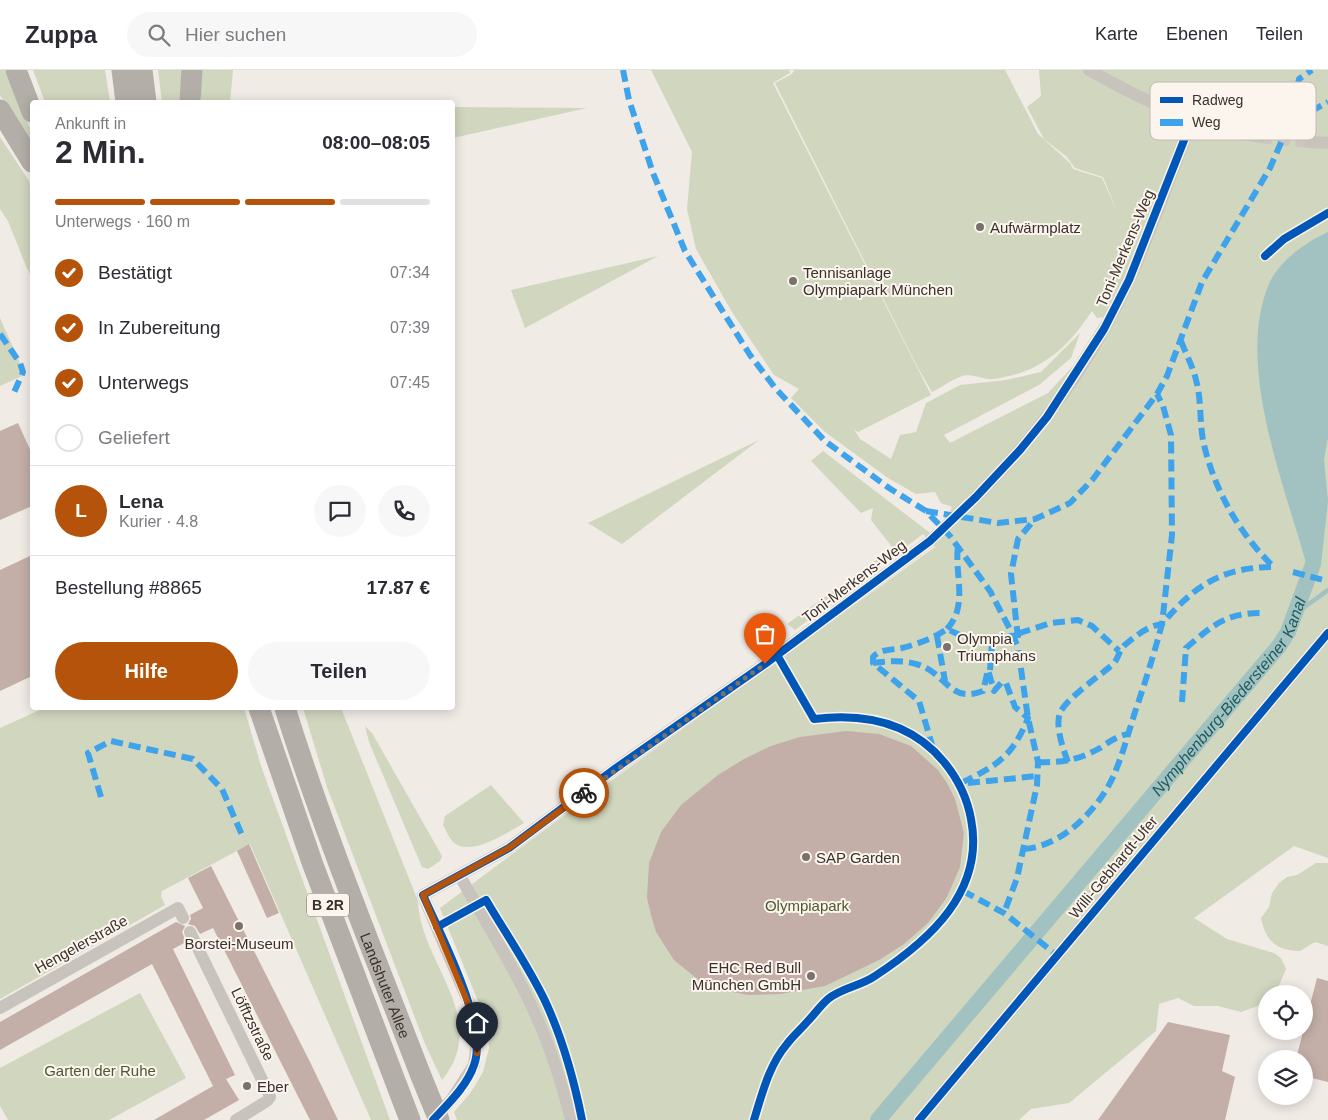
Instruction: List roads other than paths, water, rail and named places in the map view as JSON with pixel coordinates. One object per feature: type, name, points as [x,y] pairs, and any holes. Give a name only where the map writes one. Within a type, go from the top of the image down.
[{"type":"highway","points":[[122,70],[126,100]]},
{"type":"highway","points":[[142,70],[146,100]]},
{"type":"highway","points":[[190,100],[192,70]]},
{"type":"highway","points":[[18,75],[30,107]]},
{"type":"highway","points":[[0,110],[30,159]]},
{"type":"highway","name":"Landshuter Allee","points":[[260,710],[313,865],[406,1110]]},
{"type":"highway","name":"Landshuter Allee","points":[[286,710],[304,769],[338,863],[439,1120]]},
{"type":"street","points":[[1089,70],[1150,102]]},
{"type":"street","name":"Toni-Merkens-Weg","points":[[976,497],[1020,450],[1047,417],[1104,329],[1129,280],[1184,140]]},
{"type":"street","points":[[1309,142],[1328,143]]},
{"type":"street","name":"Toni-Merkens-Weg","points":[[433,1120],[452,1099],[474,1065],[478,1036],[471,1008],[423,895],[509,848],[616,768],[765,664],[930,542]]},
{"type":"street","name":"Willi-Gebhardt-Ufer","points":[[919,1120],[1328,633]]},
{"type":"street","points":[[460,876],[512,968],[541,1025],[571,1120]]},
{"type":"street","name":"Hengelerstraße","points":[[0,1008],[180,913]]},
{"type":"street","name":"Löfftzstraße","points":[[190,932],[270,1097],[238,1120]]},
{"type":"water","points":[[1328,232],[1328,438],[1324,459],[1328,501],[1321,565],[1306,563],[1286,497],[1266,423],[1257,350],[1260,315],[1269,284],[1286,260],[1311,241]]},
{"type":"waterway","name":"Nymphenburg-Biedersteiner Kanal","points":[[878,1120],[1279,646],[1288,632],[1313,564]]},
{"type":"waterway","points":[[1295,614],[1328,590]]},
{"type":"tunnel","points":[[1289,140],[1309,142]]},
{"type":"tunnel","points":[[930,541],[976,497]]},
{"type":"place","name":"Aufwärmplatz","points":[[980,227]]},
{"type":"place","name":"Tennisanlage Olympiapark München","points":[[793,281]]},
{"type":"place","name":"Olympia Triumphans","points":[[947,647]]},
{"type":"place","name":"SAP Garden","points":[[806,857]]},
{"type":"place","name":"Borstei-Museum","points":[[239,926]]},
{"type":"place","name":"EHC Red Bull München GmbH","points":[[811,976]]},
{"type":"place","name":"Eber","points":[[247,1086]]},
{"type":"park label","name":"Olympiapark","points":[[807,905]]},
{"type":"park label","name":"Garten der Ruhe","points":[[100,1070]]}]
